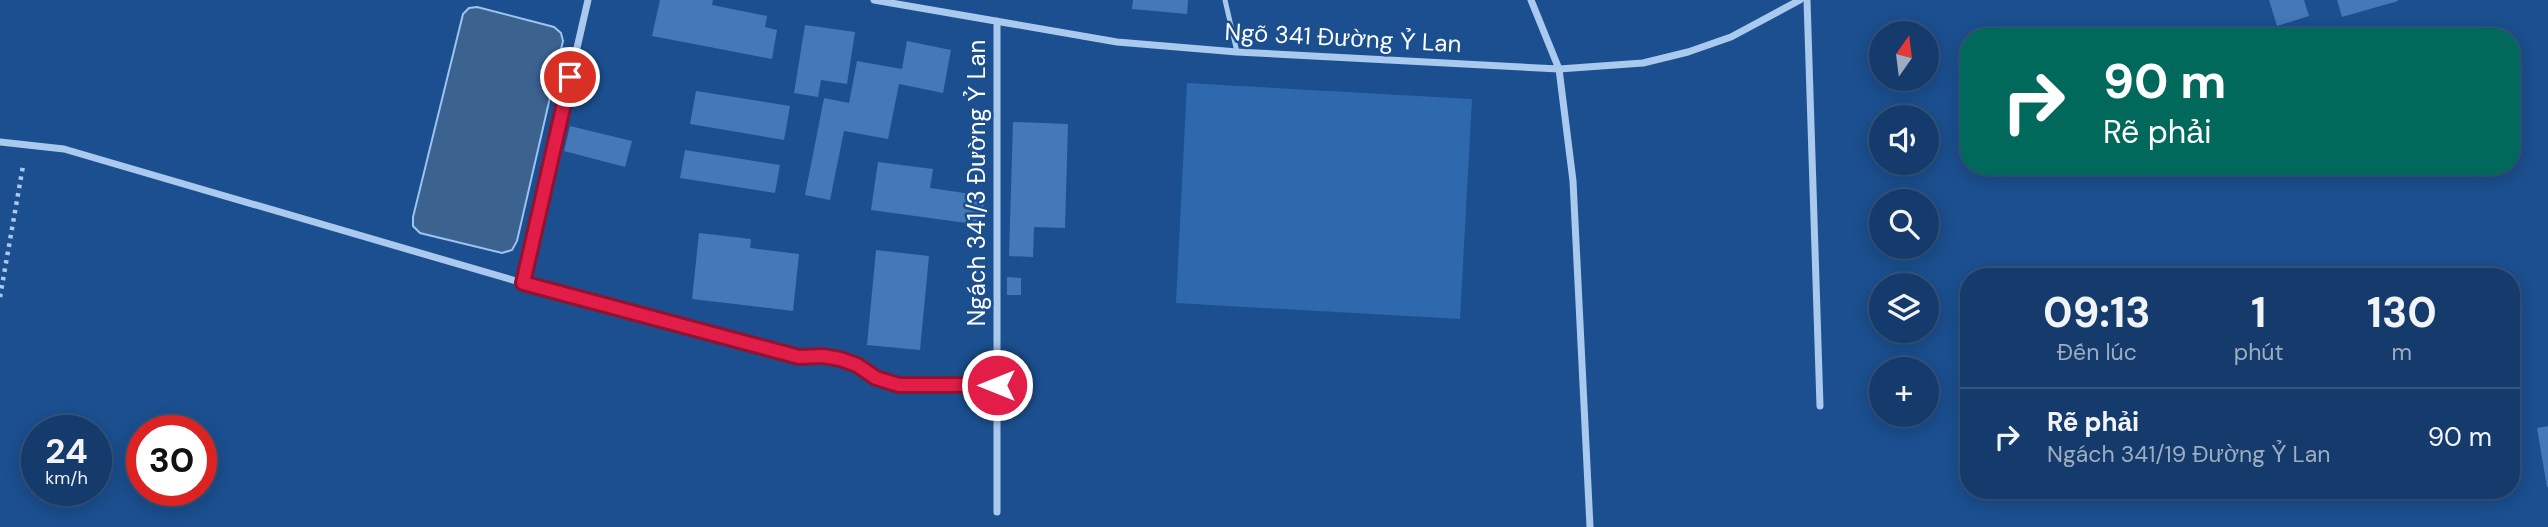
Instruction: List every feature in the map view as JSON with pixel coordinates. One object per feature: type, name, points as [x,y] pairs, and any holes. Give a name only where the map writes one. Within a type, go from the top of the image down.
[{"type":"street","points":[[523,283],[589,0]]},
{"type":"street","name":"Ngõ 341 Đường Ỷ Lan","points":[[874,0],[1117,42],[1237,52],[1559,69],[1643,63],[1688,52],[1731,37],[1800,0]]},
{"type":"street","points":[[1531,0],[1559,69],[1573,181],[1590,527]]},
{"type":"street","points":[[1807,0],[1820,406]]},
{"type":"street","name":"Ngách 341/3 Đường Ỷ Lan","points":[[997,21],[997,512]]},
{"type":"street","points":[[0,142],[64,149],[523,283],[799,357],[823,356],[840,359],[857,365],[876,378],[899,385],[997,385]]},
{"type":"lane","points":[[1225,0],[1237,52]]},
{"type":"path","points":[[0,297],[26,145]]},
{"type":"shaded area","points":[[477,7],[554,27],[561,33],[563,41],[517,241],[512,250],[502,253],[420,233],[413,226],[463,14],[469,8]]},
{"type":"shaded area","points":[[1187,83],[1472,99],[1460,319],[1176,303]]},
{"type":"building","points":[[660,0],[713,0],[712,5],[767,16],[765,27],[777,30],[772,59],[652,36]]},
{"type":"building","points":[[1133,0],[1188,0],[1187,14],[1132,9]]},
{"type":"building","points":[[2269,0],[2304,0],[2309,16],[2277,26]]},
{"type":"building","points":[[2337,0],[2398,0],[2398,1],[2342,17]]},
{"type":"building","points":[[805,25],[855,32],[847,84],[821,80],[818,97],[794,93]]},
{"type":"building","points":[[907,41],[951,50],[943,93],[899,84],[888,139],[844,131],[830,200],[805,195],[824,98],[849,103],[857,61],[902,69]]},
{"type":"building","points":[[696,91],[790,106],[784,140],[690,124]]},
{"type":"building","points":[[1013,122],[1068,124],[1065,228],[1034,227],[1033,257],[1009,256]]},
{"type":"building","points":[[570,126],[632,141],[625,167],[564,151]]},
{"type":"building","points":[[685,150],[780,165],[775,193],[680,178]]},
{"type":"building","points":[[878,162],[933,169],[930,188],[985,196],[981,225],[871,210]]},
{"type":"building","points":[[699,233],[751,239],[750,248],[799,254],[793,311],[692,299]]},
{"type":"building","points":[[876,250],[929,256],[920,350],[867,345]]},
{"type":"building","points":[[1007,277],[1021,278],[1021,295],[1007,295]]},
{"type":"building","points":[[2548,426],[2548,487],[2547,487],[2537,428]]},
{"type":"route","points":[[570,77],[523,283],[799,357],[823,356],[840,359],[857,365],[876,378],[899,385],[997,385]]}]
